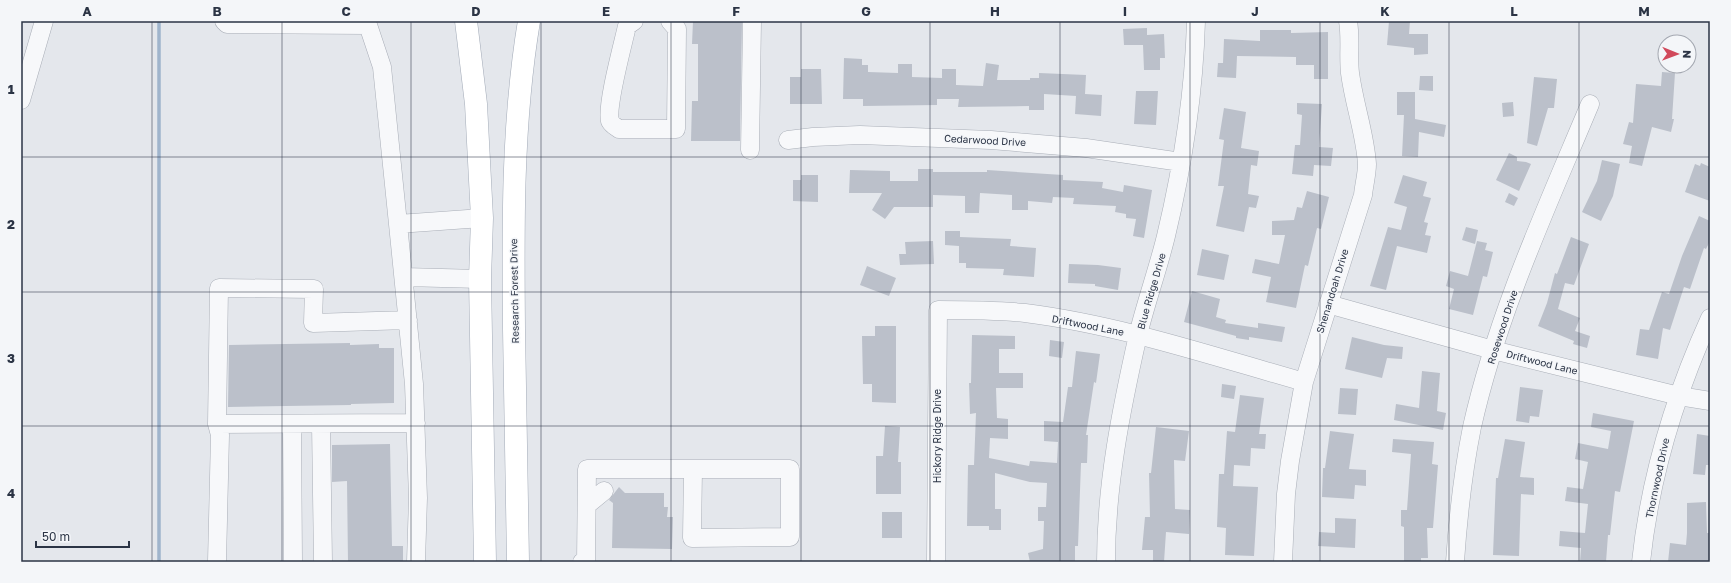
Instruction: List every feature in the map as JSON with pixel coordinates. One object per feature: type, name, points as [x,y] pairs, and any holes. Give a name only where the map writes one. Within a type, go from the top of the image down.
[{"type":"main road","points":[[466,21],[476,104],[482,218],[480,279],[485,562]]},
{"type":"main road","name":"Research Forest Drive","points":[[518,562],[513,239],[514,180],[518,100],[529,21]]},
{"type":"main road","points":[[482,218],[513,239]]},
{"type":"main road","points":[[485,532],[502,556],[512,562]]},
{"type":"street","points":[[21,100],[44,21]]},
{"type":"street","points":[[224,21],[227,24],[247,22],[367,23],[382,67],[414,384],[418,498],[416,562]]},
{"type":"street","points":[[634,21],[627,26],[611,100],[610,120],[614,126],[619,129],[676,129],[677,29],[670,21]]},
{"type":"street","points":[[750,150],[752,21]]},
{"type":"street","name":"Blue Ridge Drive","points":[[1106,562],[1106,530],[1110,481],[1120,420],[1139,335],[1166,236],[1186,140],[1194,79],[1196,21]]},
{"type":"street","name":"Shenandoah Drive","points":[[1283,562],[1286,494],[1289,468],[1304,382],[1362,194],[1367,165],[1364,138],[1354,98],[1348,60],[1348,21]]},
{"type":"street","name":"Rosewood Drive","points":[[1455,562],[1458,522],[1471,434],[1493,350],[1519,275],[1590,104]]},
{"type":"street","name":"Cedarwood Drive","points":[[788,140],[813,137],[860,135],[999,140],[1086,148],[1182,162]]},
{"type":"street","points":[[398,224],[482,218]]},
{"type":"street","points":[[404,277],[480,279]]},
{"type":"street","points":[[218,562],[220,435],[217,424],[219,288],[314,289],[313,323],[408,320]]},
{"type":"street","name":"Driftwood Lane","points":[[1328,304],[1493,350],[1679,396],[1710,401]]},
{"type":"street","name":"Driftwood Lane","points":[[938,310],[983,310],[1024,313],[1139,335],[1304,382]]},
{"type":"street","name":"Hickory Ridge Drive","points":[[936,562],[938,310]]},
{"type":"street","name":"Thornwood Drive","points":[[1641,562],[1661,450],[1694,353],[1710,318]]},
{"type":"street","points":[[217,424],[416,423]]},
{"type":"street","points":[[292,424],[293,562]]},
{"type":"street","points":[[321,424],[323,562]]},
{"type":"street","points":[[582,562],[586,562],[587,469],[693,469],[790,469],[790,537],[692,538],[693,469]]},
{"type":"street","points":[[587,505],[628,469]]},
{"type":"street","points":[[293,528],[322,528]]},
{"type":"building","points":[[693,21],[742,21],[740,141],[691,141],[692,101],[698,101],[698,44],[692,44]]},
{"type":"building","points":[[1389,21],[1410,21],[1409,34],[1428,34],[1428,54],[1414,55],[1414,48],[1387,45]]},
{"type":"building","points":[[1147,28],[1147,35],[1164,34],[1165,58],[1160,58],[1160,70],[1144,70],[1143,45],[1124,45],[1123,29]]},
{"type":"building","points":[[1260,30],[1291,30],[1291,33],[1328,32],[1328,79],[1314,79],[1314,65],[1296,65],[1296,57],[1237,56],[1236,78],[1217,77],[1218,63],[1223,63],[1224,39],[1260,41]]},
{"type":"building","points":[[844,58],[862,59],[862,65],[868,65],[868,72],[898,73],[898,64],[912,64],[912,77],[942,78],[942,69],[956,69],[956,85],[983,86],[986,63],[999,65],[997,80],[1030,80],[1030,78],[1039,78],[1039,73],[1086,75],[1085,94],[1102,95],[1101,116],[1075,114],[1076,96],[1044,94],[1044,110],[1029,110],[1029,106],[958,107],[959,99],[937,99],[937,105],[863,106],[863,99],[843,99]]},
{"type":"building","points":[[801,69],[821,69],[822,104],[790,104],[790,77],[801,77]]},
{"type":"building","points":[[1662,74],[1675,74],[1672,119],[1674,119],[1671,132],[1652,127],[1642,166],[1629,163],[1632,146],[1623,144],[1629,122],[1633,123],[1636,84],[1661,86]]},
{"type":"building","points":[[1420,76],[1433,76],[1433,91],[1419,90]]},
{"type":"building","points":[[1534,77],[1557,79],[1554,108],[1548,108],[1537,146],[1527,143]]},
{"type":"building","points":[[1136,91],[1158,91],[1156,125],[1134,124]]},
{"type":"building","points":[[1397,92],[1415,92],[1415,119],[1446,125],[1444,137],[1419,132],[1418,157],[1402,156],[1404,115],[1397,115]]},
{"type":"building","points":[[1513,102],[1514,116],[1503,117],[1502,103]]},
{"type":"building","points":[[1297,103],[1322,104],[1319,147],[1333,148],[1331,166],[1314,165],[1313,176],[1292,174],[1295,145],[1300,145],[1302,115],[1297,114]]},
{"type":"building","points":[[1224,108],[1246,112],[1241,148],[1259,151],[1257,166],[1251,165],[1248,194],[1259,196],[1256,208],[1249,207],[1244,232],[1216,226],[1224,186],[1218,186],[1224,140],[1219,139]]},
{"type":"building","points":[[1509,153],[1517,157],[1517,161],[1531,164],[1519,191],[1496,180]]},
{"type":"building","points":[[1602,160],[1620,164],[1613,196],[1601,221],[1582,212],[1597,181]]},
{"type":"building","points":[[1701,163],[1710,167],[1710,201],[1685,192],[1695,164],[1700,166]]},
{"type":"building","points":[[918,169],[933,169],[933,172],[987,172],[987,170],[1063,175],[1063,180],[1103,182],[1102,188],[1123,192],[1124,185],[1152,190],[1144,238],[1133,236],[1136,219],[1126,218],[1126,214],[1115,212],[1116,206],[1073,204],[1074,198],[1053,197],[1052,203],[1028,201],[1028,210],[1012,210],[1012,195],[980,193],[979,213],[965,213],[965,196],[933,195],[933,207],[894,207],[885,219],[872,210],[882,193],[849,193],[850,170],[890,171],[890,181],[918,181]]},
{"type":"building","points":[[801,175],[818,175],[818,202],[793,201],[793,180],[801,180]]},
{"type":"building","points":[[1403,175],[1427,182],[1423,196],[1431,198],[1424,222],[1428,223],[1425,235],[1431,236],[1427,253],[1397,246],[1386,290],[1370,286],[1388,227],[1401,230],[1407,207],[1394,203]]},
{"type":"building","points":[[1307,191],[1329,197],[1321,229],[1317,228],[1308,266],[1305,265],[1296,308],[1266,302],[1271,277],[1252,273],[1255,259],[1279,264],[1285,235],[1272,235],[1272,221],[1294,220],[1297,207],[1302,208]]},
{"type":"building","points":[[1509,193],[1518,198],[1514,206],[1505,202]]},
{"type":"building","points":[[1699,216],[1710,221],[1710,241],[1706,249],[1704,248],[1690,289],[1684,287],[1670,330],[1663,328],[1658,359],[1636,355],[1640,329],[1649,330],[1662,292],[1669,294],[1682,256]]},
{"type":"building","points":[[1466,227],[1478,230],[1475,244],[1462,240]]},
{"type":"building","points":[[945,231],[960,231],[960,237],[1011,239],[1010,246],[1036,248],[1034,277],[1003,275],[1004,269],[966,268],[966,263],[959,263],[959,246],[945,245]]},
{"type":"building","points":[[1571,237],[1589,244],[1574,285],[1565,283],[1558,309],[1580,318],[1575,331],[1590,336],[1587,348],[1573,344],[1574,341],[1538,326],[1547,303],[1555,273],[1557,274]]},
{"type":"building","points":[[933,241],[934,264],[900,265],[899,254],[906,254],[905,242]]},
{"type":"building","points":[[1477,241],[1487,243],[1485,250],[1493,252],[1487,277],[1483,276],[1473,315],[1449,309],[1454,289],[1446,286],[1450,271],[1468,276]]},
{"type":"building","points":[[1202,249],[1229,255],[1224,280],[1197,275]]},
{"type":"building","points":[[1069,264],[1098,265],[1121,268],[1118,290],[1095,286],[1095,284],[1068,283]]},
{"type":"building","points":[[867,266],[896,278],[889,296],[860,285]]},
{"type":"building","points":[[1192,291],[1220,299],[1216,317],[1226,320],[1225,323],[1258,328],[1258,323],[1285,327],[1282,342],[1249,337],[1249,340],[1236,338],[1236,336],[1184,322]]},
{"type":"building","points":[[875,326],[896,326],[896,403],[872,402],[872,384],[863,384],[862,336],[875,336]]},
{"type":"building","points":[[972,335],[1015,336],[1015,349],[999,349],[999,373],[1023,373],[1023,388],[996,388],[997,418],[1008,419],[1008,439],[990,438],[989,458],[1029,466],[1030,461],[1057,463],[1058,442],[1044,441],[1044,421],[1063,422],[1068,387],[1072,387],[1076,351],[1100,354],[1086,435],[1088,435],[1087,463],[1081,463],[1078,546],[1075,546],[1075,562],[1030,562],[1028,553],[1043,549],[1044,521],[1038,521],[1038,507],[1046,507],[1047,483],[1030,482],[995,473],[995,509],[1001,509],[1001,530],[989,530],[989,526],[967,526],[968,465],[974,465],[976,413],[970,414],[969,383],[971,383]]},
{"type":"building","points":[[1352,337],[1384,345],[1403,347],[1402,359],[1387,358],[1382,378],[1345,369]]},
{"type":"building","points":[[1050,340],[1064,342],[1062,358],[1049,356]]},
{"type":"building","points":[[350,343],[350,345],[379,344],[379,348],[394,348],[394,403],[228,407],[229,345]]},
{"type":"building","points":[[1422,371],[1440,373],[1437,411],[1446,413],[1443,430],[1394,420],[1396,404],[1419,408]]},
{"type":"building","points":[[1222,384],[1236,386],[1234,399],[1221,397]]},
{"type":"building","points":[[1520,387],[1543,390],[1539,417],[1530,416],[1529,423],[1516,421]]},
{"type":"building","points":[[1340,388],[1358,389],[1356,415],[1338,414]]},
{"type":"building","points":[[1240,395],[1264,398],[1259,434],[1266,434],[1265,449],[1251,448],[1250,466],[1234,465],[1233,486],[1258,487],[1254,556],[1225,555],[1226,528],[1217,527],[1219,474],[1224,474],[1227,431],[1235,432]]},
{"type":"building","points":[[1593,413],[1634,421],[1620,492],[1615,491],[1610,535],[1608,535],[1606,562],[1580,562],[1581,548],[1559,546],[1560,531],[1585,533],[1588,504],[1565,501],[1567,487],[1583,489],[1588,462],[1575,459],[1578,443],[1608,449],[1611,431],[1591,427]]},
{"type":"building","points":[[885,426],[900,427],[898,462],[901,462],[901,494],[876,494],[876,456],[883,456]]},
{"type":"building","points":[[1156,427],[1189,431],[1185,461],[1174,460],[1175,509],[1190,510],[1189,534],[1166,532],[1164,562],[1153,562],[1153,550],[1142,550],[1145,517],[1150,517],[1149,473],[1151,473]]},
{"type":"building","points":[[1330,431],[1354,434],[1349,469],[1366,470],[1366,486],[1355,485],[1354,499],[1322,497],[1323,468],[1325,468]]},
{"type":"building","points":[[1697,434],[1710,436],[1710,465],[1706,465],[1705,475],[1693,474]]},
{"type":"building","points":[[1393,439],[1434,442],[1432,464],[1438,465],[1433,528],[1427,528],[1428,558],[1421,558],[1421,562],[1404,562],[1404,527],[1401,526],[1401,510],[1407,510],[1411,454],[1392,452]]},
{"type":"building","points":[[1505,439],[1525,442],[1520,477],[1534,478],[1534,495],[1521,494],[1519,556],[1493,555],[1496,478],[1498,478]]},
{"type":"building","points":[[390,444],[392,546],[403,546],[403,562],[348,562],[347,481],[332,482],[332,445]]},
{"type":"building","points":[[619,487],[625,493],[664,493],[664,507],[668,507],[667,517],[673,517],[672,549],[612,548],[613,503],[609,500]]},
{"type":"building","points":[[1706,502],[1707,533],[1710,533],[1710,562],[1668,562],[1670,543],[1686,545],[1687,503]]},
{"type":"building","points":[[882,512],[902,512],[902,538],[882,538]]},
{"type":"building","points":[[1335,518],[1356,519],[1355,548],[1318,546],[1319,532],[1335,533]]},
{"type":"waterway","points":[[159,21],[159,562]]}]
